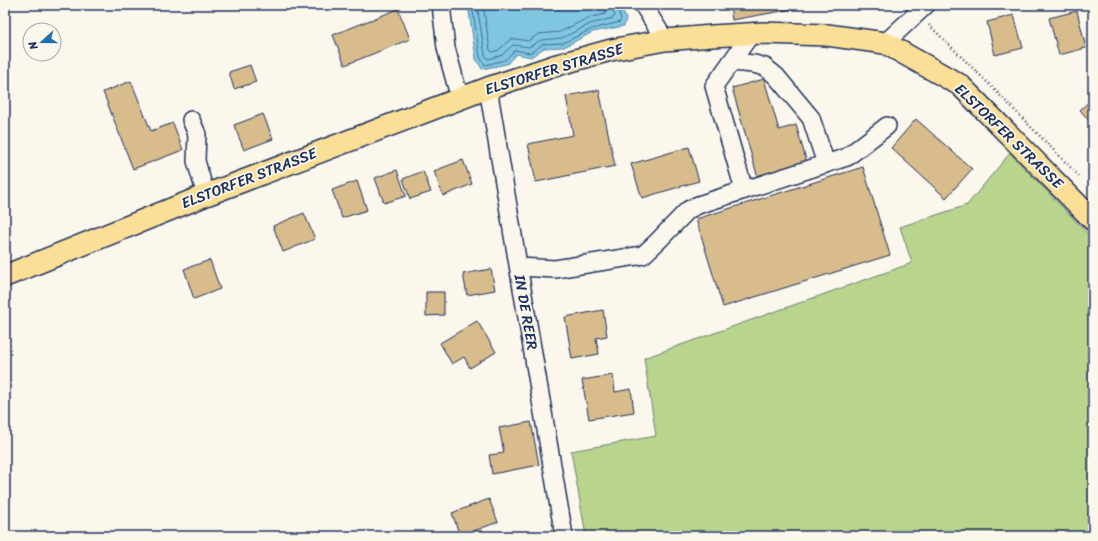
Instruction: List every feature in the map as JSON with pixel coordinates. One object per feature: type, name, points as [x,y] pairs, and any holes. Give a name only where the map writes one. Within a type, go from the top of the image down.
[{"type":"main road","name":"ELSTORFER STRASSE","points":[[5,276],[206,195],[488,88],[557,65],[604,52],[665,40],[712,36],[751,34],[827,35],[885,44],[960,85],[1093,220]]},
{"type":"street","points":[[441,5],[446,48],[460,99]]},
{"type":"street","points":[[643,5],[665,40]]},
{"type":"street","points":[[885,44],[919,8]]},
{"type":"street","points":[[744,190],[714,86],[751,34]]},
{"type":"street","points":[[731,62],[754,64],[765,67],[776,76],[811,118],[826,164]]},
{"type":"street","name":"IN DE REER","points":[[488,88],[564,536]]},
{"type":"street","points":[[191,120],[197,134],[196,161],[206,195]]},
{"type":"street","points":[[518,267],[555,269],[643,255],[658,242],[688,210],[698,205],[848,157],[887,126]]},
{"type":"path","points":[[919,8],[987,82],[1082,180]]},
{"type":"green space","points":[[1010,153],[1093,239],[1093,536],[586,536],[571,451],[656,436],[644,358],[912,263],[900,227],[967,205]]},
{"type":"water","points":[[468,5],[620,5],[626,19],[624,26],[593,32],[564,47],[544,48],[531,57],[516,54],[507,64],[482,69],[476,59]]},
{"type":"building","points":[[730,5],[815,5],[732,20]]},
{"type":"building","points":[[398,9],[410,39],[345,65],[333,35]]},
{"type":"building","points":[[1077,11],[1086,48],[1059,55],[1049,18]]},
{"type":"building","points":[[1014,15],[1023,48],[995,55],[987,22]]},
{"type":"building","points":[[250,65],[256,82],[234,89],[229,72]]},
{"type":"building","points":[[764,79],[779,130],[796,125],[807,163],[758,178],[732,88]]},
{"type":"building","points":[[131,81],[151,131],[173,123],[183,150],[133,169],[103,92]]},
{"type":"building","points":[[599,90],[615,166],[536,182],[528,144],[573,135],[566,96]]},
{"type":"building","points":[[1093,98],[1093,125],[1080,110]]},
{"type":"building","points":[[263,114],[273,139],[244,150],[234,125]]},
{"type":"building","points":[[916,119],[972,169],[946,198],[891,148]]},
{"type":"building","points":[[689,147],[699,181],[642,198],[631,164]]},
{"type":"building","points":[[463,160],[472,184],[443,196],[434,171]]},
{"type":"building","points":[[863,167],[890,255],[723,307],[696,219]]},
{"type":"building","points":[[397,170],[406,196],[384,203],[375,178]]},
{"type":"building","points":[[423,171],[431,192],[410,199],[403,179]]},
{"type":"building","points":[[357,181],[367,210],[342,218],[332,190]]},
{"type":"building","points":[[304,213],[315,239],[283,252],[273,226]]},
{"type":"building","points":[[210,260],[220,289],[194,299],[184,269]]},
{"type":"building","points":[[491,269],[495,290],[467,295],[463,274]]},
{"type":"building","points":[[426,292],[444,292],[444,315],[426,316]]},
{"type":"building","points":[[603,310],[607,336],[596,338],[599,354],[572,359],[565,317]]},
{"type":"building","points":[[477,321],[496,352],[470,368],[464,357],[452,364],[440,343]]},
{"type":"building","points":[[613,375],[615,392],[631,389],[634,412],[589,419],[582,380]]},
{"type":"building","points":[[531,422],[539,465],[492,474],[489,455],[504,453],[499,428]]},
{"type":"building","points":[[489,499],[498,522],[460,536],[452,513]]}]
